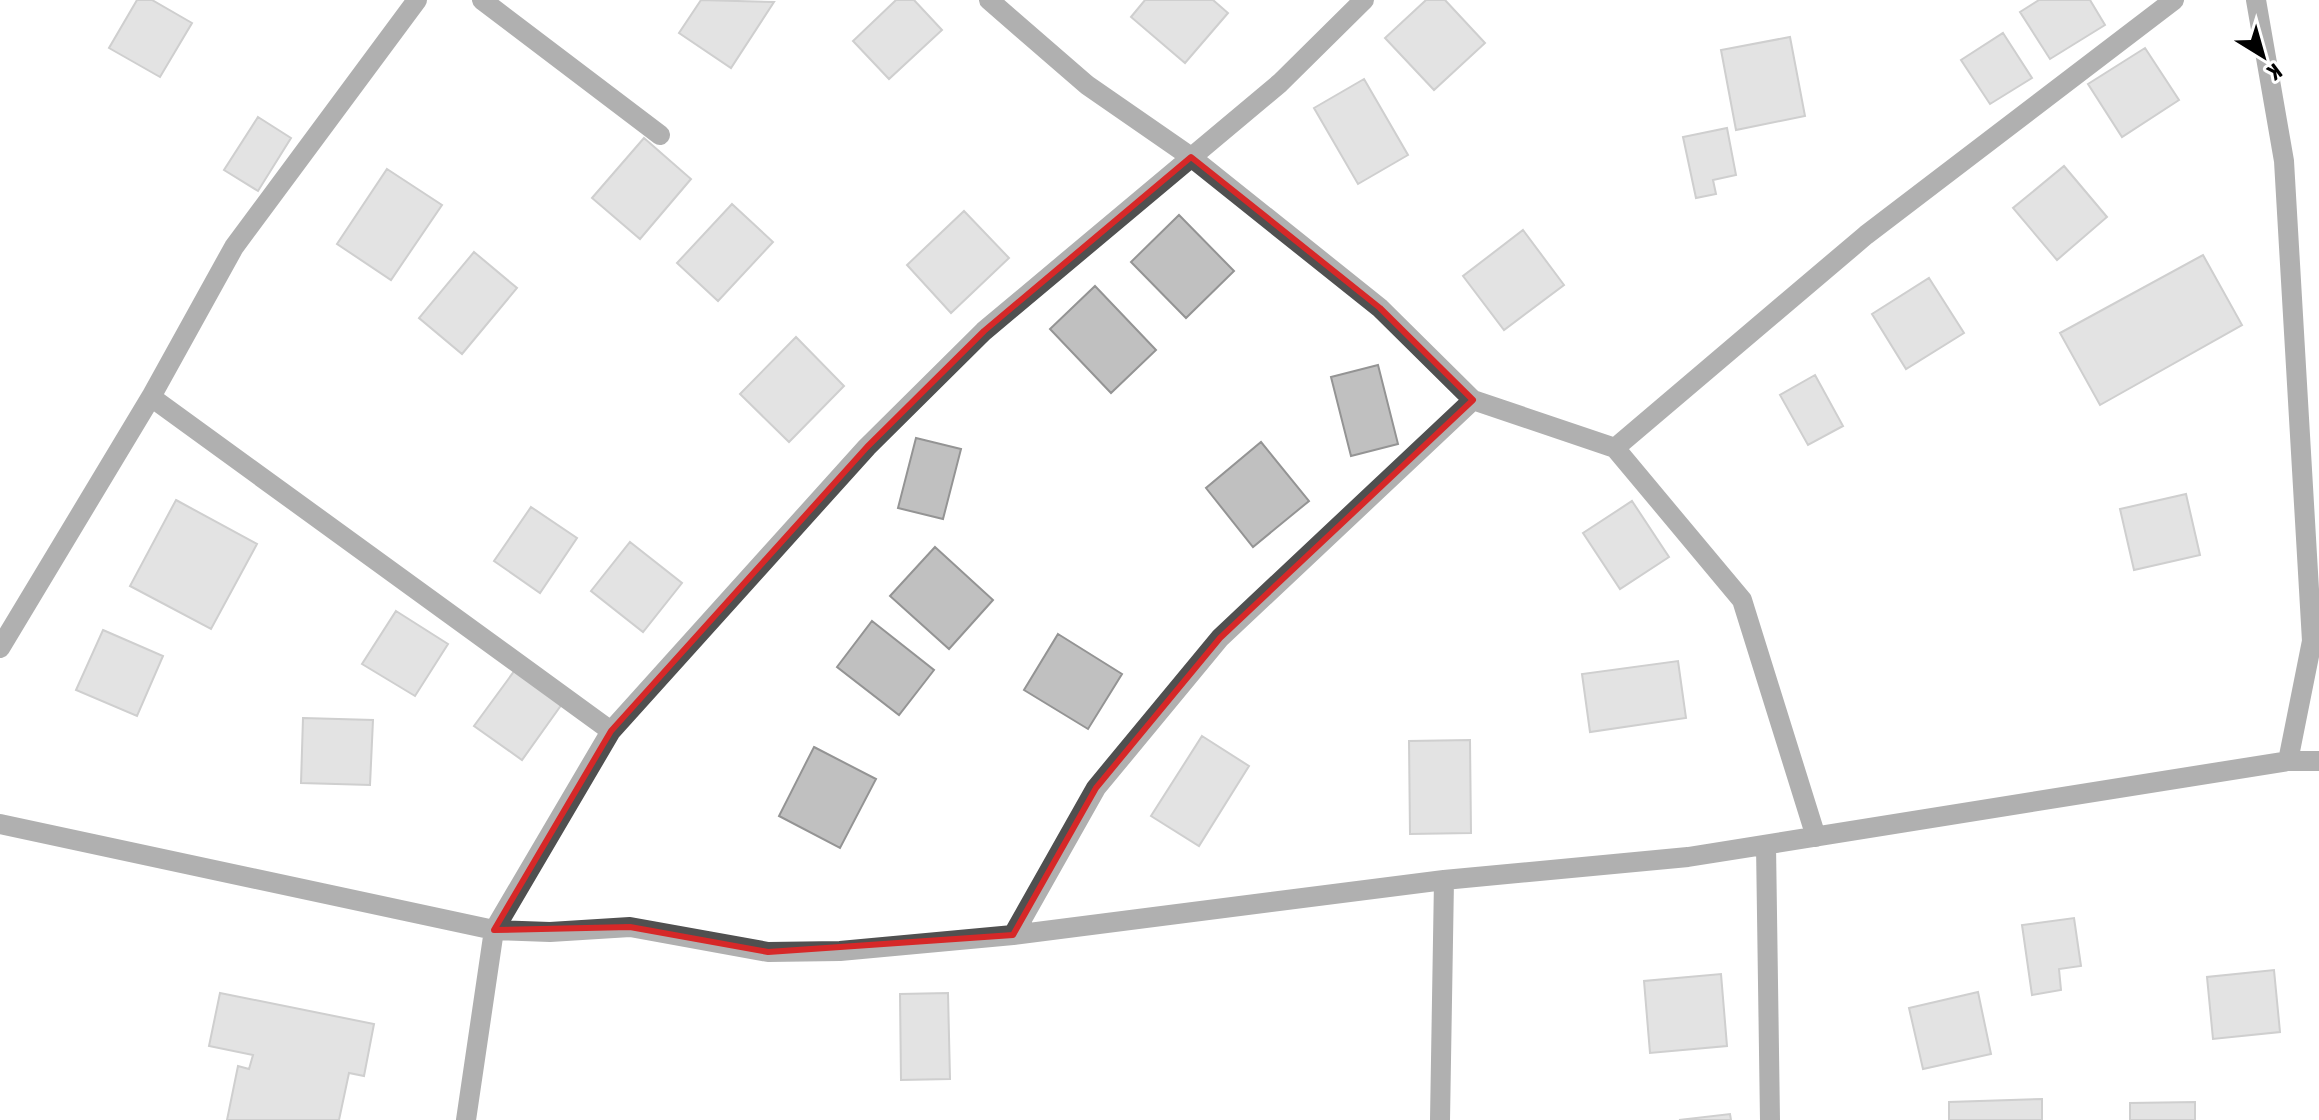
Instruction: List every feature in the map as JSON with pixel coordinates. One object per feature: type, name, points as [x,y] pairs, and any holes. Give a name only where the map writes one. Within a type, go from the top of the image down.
[{"type":"street","points":[[0,648],[151,397],[234,247],[417,0]]},
{"type":"street","points":[[482,0],[660,135]]},
{"type":"street","points":[[989,0],[1087,85],[1191,157],[1380,308],[1473,400],[1615,448],[1742,600],[1816,837]]},
{"type":"street","points":[[466,1120],[494,930],[611,731],[867,447],[984,331],[1280,83],[1364,0]]},
{"type":"street","points":[[1615,448],[1866,235],[2174,0]]},
{"type":"street","points":[[2256,0],[2284,161],[2312,641],[2288,761]]},
{"type":"street","points":[[151,397],[611,731]]},
{"type":"street","points":[[1013,935],[1096,788],[1220,638],[1473,400]]},
{"type":"street","points":[[0,824],[494,930],[550,932],[630,927],[768,952],[840,951],[1013,935],[1444,880],[1688,857],[2288,761],[2319,761]]},
{"type":"street","points":[[1766,845],[1770,1120]]},
{"type":"street","points":[[1440,1120],[1444,880]]},
{"type":"highlighted area","points":[[1191,157],[1380,308],[1473,400],[1220,638],[1096,788],[1013,935],[768,952],[630,927],[494,930],[611,731],[867,447],[984,331]]},
{"type":"building","points":[[137,0],[152,0],[192,23],[160,77],[109,48]]},
{"type":"building","points":[[701,0],[774,2],[731,68],[679,33]]},
{"type":"building","points":[[896,0],[914,0],[942,30],[889,79],[853,41]]},
{"type":"building","points":[[1145,0],[1213,0],[1228,13],[1185,63],[1131,17]]},
{"type":"building","points":[[1426,0],[1445,0],[1485,43],[1434,90],[1385,38]]},
{"type":"building","points":[[2039,0],[2090,0],[2105,25],[2050,59],[2020,12]]},
{"type":"building","points":[[2003,33],[2032,78],[1990,104],[1961,60]]},
{"type":"building","points":[[1790,37],[1805,116],[1736,130],[1721,50]]},
{"type":"building","points":[[2145,48],[2179,100],[2122,137],[2088,84]]},
{"type":"building","points":[[1364,79],[1408,155],[1358,184],[1314,108]]},
{"type":"building","points":[[258,117],[291,138],[258,191],[224,170]]},
{"type":"building","points":[[1727,128],[1736,175],[1713,180],[1716,194],[1696,198],[1683,137]]},
{"type":"building","points":[[644,138],[691,179],[640,239],[592,198]]},
{"type":"building","points":[[2064,166],[2107,217],[2057,260],[2013,208]]},
{"type":"building","points":[[387,169],[442,205],[391,280],[337,244]]},
{"type":"building","points":[[732,204],[773,242],[718,301],[677,263]]},
{"type":"building","points":[[964,211],[1009,258],[951,313],[907,265]]},
{"type":"building","points":[[1179,215],[1234,271],[1186,318],[1131,262]]},
{"type":"building","points":[[1523,230],[1564,285],[1504,330],[1463,276]]},
{"type":"building","points":[[474,252],[517,288],[462,354],[419,318]]},
{"type":"building","points":[[2203,255],[2242,325],[2100,405],[2060,333]]},
{"type":"building","points":[[1929,278],[1964,333],[1906,369],[1872,314]]},
{"type":"building","points":[[1095,286],[1156,350],[1111,393],[1050,329]]},
{"type":"building","points":[[796,337],[844,386],[789,442],[740,394]]},
{"type":"building","points":[[1378,365],[1398,444],[1351,456],[1331,377]]},
{"type":"building","points":[[1815,375],[1843,426],[1808,445],[1780,395]]},
{"type":"building","points":[[916,438],[961,449],[943,519],[898,508]]},
{"type":"building","points":[[1261,442],[1309,501],[1253,547],[1206,488]]},
{"type":"building","points":[[2186,494],[2200,555],[2134,570],[2120,509]]},
{"type":"building","points":[[176,500],[257,544],[211,629],[130,586]]},
{"type":"building","points":[[1632,501],[1669,557],[1620,589],[1583,533]]},
{"type":"building","points":[[531,507],[577,538],[540,593],[494,561]]},
{"type":"building","points":[[630,542],[682,583],[643,632],[591,591]]},
{"type":"building","points":[[935,547],[993,600],[949,649],[890,596]]},
{"type":"building","points":[[396,611],[448,644],[415,696],[362,664]]},
{"type":"building","points":[[872,621],[934,670],[899,715],[837,667]]},
{"type":"building","points":[[103,630],[163,656],[137,716],[76,690]]},
{"type":"building","points":[[1058,634],[1122,674],[1088,729],[1024,690]]},
{"type":"building","points":[[1678,661],[1686,718],[1590,732],[1582,674]]},
{"type":"building","points":[[515,670],[562,704],[522,760],[474,726]]},
{"type":"building","points":[[303,718],[373,720],[370,785],[301,783]]},
{"type":"building","points":[[1202,736],[1249,766],[1199,846],[1151,816]]},
{"type":"building","points":[[1470,740],[1471,833],[1410,834],[1409,741]]},
{"type":"building","points":[[814,747],[876,779],[840,848],[779,816]]},
{"type":"building","points":[[2074,918],[2081,966],[2059,969],[2061,990],[2032,995],[2022,925]]},
{"type":"building","points":[[2274,970],[2280,1032],[2213,1039],[2207,977]]},
{"type":"building","points":[[1721,974],[1727,1046],[1650,1053],[1644,981]]},
{"type":"building","points":[[1978,992],[1991,1054],[1923,1069],[1909,1008]]},
{"type":"building","points":[[220,993],[374,1024],[364,1076],[349,1073],[339,1120],[227,1120],[238,1066],[249,1069],[253,1055],[209,1046]]},
{"type":"building","points":[[948,993],[950,1079],[901,1080],[900,994]]},
{"type":"building","points":[[2042,1099],[2042,1120],[1949,1120],[1949,1102]]},
{"type":"building","points":[[2195,1102],[2195,1120],[2130,1120],[2130,1103]]},
{"type":"building","points":[[1730,1114],[1731,1120],[1679,1120]]}]
